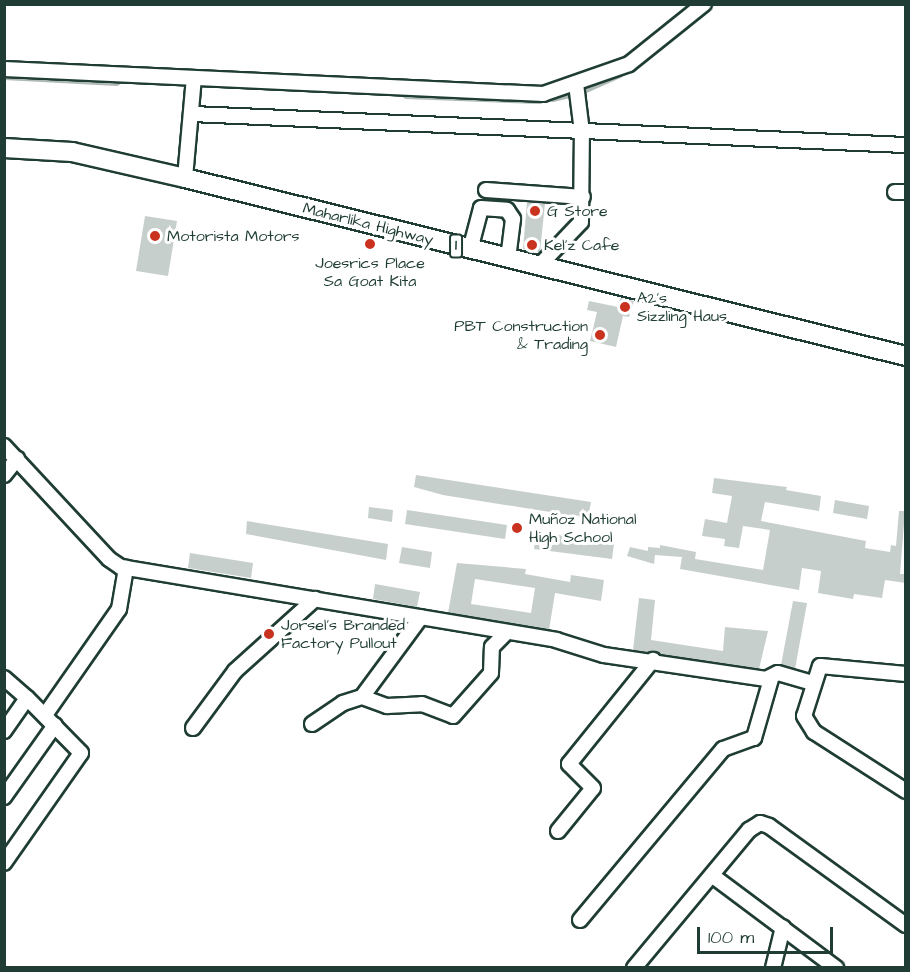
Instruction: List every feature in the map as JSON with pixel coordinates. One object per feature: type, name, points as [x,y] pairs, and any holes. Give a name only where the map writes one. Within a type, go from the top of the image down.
[{"type":"highway","name":"Maharlika Highway","points":[[4,148],[72,152],[185,178],[906,356]]},
{"type":"street","points":[[4,69],[537,94],[576,84],[629,64],[704,4]]},
{"type":"street","points":[[185,178],[194,78]]},
{"type":"street","points":[[538,267],[578,227],[583,197],[582,132],[576,84]]},
{"type":"street","points":[[192,114],[906,144]]},
{"type":"street","points":[[486,190],[583,197]]},
{"type":"street","points":[[470,250],[479,210],[483,206],[507,210],[513,219],[508,259]]},
{"type":"street","points":[[4,446],[108,559],[126,568],[556,640],[604,655],[653,660],[771,679]]},
{"type":"street","points":[[4,475],[17,459]]},
{"type":"street","points":[[45,716],[119,609],[126,568]]},
{"type":"street","points":[[193,728],[235,671],[315,599]]},
{"type":"street","points":[[312,724],[343,703],[362,697],[421,617]]},
{"type":"street","points":[[362,697],[387,706],[422,704],[453,716],[491,673],[492,647],[507,632]]},
{"type":"street","points":[[558,831],[593,788],[569,764],[653,660]]},
{"type":"street","points":[[906,674],[826,665],[817,670],[804,716],[809,728],[906,791]]},
{"type":"street","points":[[580,920],[723,749],[754,738],[771,674],[778,673],[812,682]]},
{"type":"street","points":[[4,678],[55,726],[81,756],[4,863]]},
{"type":"street","points":[[4,731],[27,698]]},
{"type":"street","points":[[4,797],[55,726]]},
{"type":"street","points":[[634,968],[749,831],[763,824],[906,925]]},
{"type":"street","points":[[713,876],[836,968]]},
{"type":"street","points":[[772,968],[783,927]]},
{"type":"building","points":[[527,202],[545,203],[540,252],[523,249]]},
{"type":"building","points":[[145,216],[177,221],[168,276],[136,271]]},
{"type":"building","points":[[620,298],[634,301],[629,317],[623,316],[616,347],[590,341],[597,312],[587,310],[589,301],[618,307]]},
{"type":"building","points":[[416,475],[591,502],[588,518],[443,495],[414,487]]},
{"type":"building","points":[[714,478],[787,487],[786,490],[821,496],[819,511],[765,502],[761,521],[866,541],[865,548],[890,552],[891,545],[896,546],[899,511],[905,511],[900,574],[906,574],[906,583],[885,580],[882,598],[854,594],[853,599],[818,593],[821,571],[802,568],[799,590],[680,569],[682,557],[655,555],[654,564],[627,556],[630,547],[648,551],[648,547],[660,548],[660,545],[696,552],[695,559],[763,570],[770,530],[743,526],[739,548],[724,546],[725,539],[702,536],[705,519],[727,523],[732,496],[712,493]]},
{"type":"building","points":[[835,500],[869,506],[867,519],[833,513]]},
{"type":"building","points":[[369,507],[393,510],[392,522],[368,518]]},
{"type":"building","points":[[407,510],[507,525],[505,539],[405,524]]},
{"type":"building","points":[[247,521],[388,544],[386,560],[246,534]]},
{"type":"building","points":[[536,532],[614,543],[612,559],[534,549]]},
{"type":"building","points":[[402,547],[432,552],[430,568],[399,563]]},
{"type":"building","points":[[190,553],[253,563],[251,578],[188,568]]},
{"type":"building","points":[[457,563],[526,569],[525,574],[570,582],[571,575],[604,580],[601,601],[555,593],[549,630],[448,613]],"holes":[[[475,579],[535,588],[531,613],[471,604]]]},
{"type":"building","points":[[375,584],[420,592],[417,607],[373,599]]},
{"type":"building","points":[[639,598],[655,600],[651,640],[723,651],[725,627],[768,631],[759,669],[633,650]]},
{"type":"building","points":[[793,601],[807,603],[795,669],[781,665]]},
{"type":"waterway","points":[[583,89],[619,73]]},
{"type":"waterway","points":[[4,75],[116,81]]},
{"type":"waterway","points":[[552,97],[569,93]]},
{"type":"waterway","points":[[406,94],[539,99]]},
{"type":"place","name":"G Store","points":[[535,211]]},
{"type":"place","name":"Motorista Motors","points":[[155,236]]},
{"type":"place","name":"Joesrics Place Sa Goat Kita","points":[[370,244]]},
{"type":"place","name":"Kel’z Cafe","points":[[532,245]]},
{"type":"place","name":"A2’s Sizzling Haus","points":[[625,307]]},
{"type":"place","name":"PBT Construction & Trading","points":[[600,335]]},
{"type":"place","name":"Muñoz National High School","points":[[517,528]]},
{"type":"place","name":"Jorsel's Branded Factory Pullout","points":[[269,634]]}]
